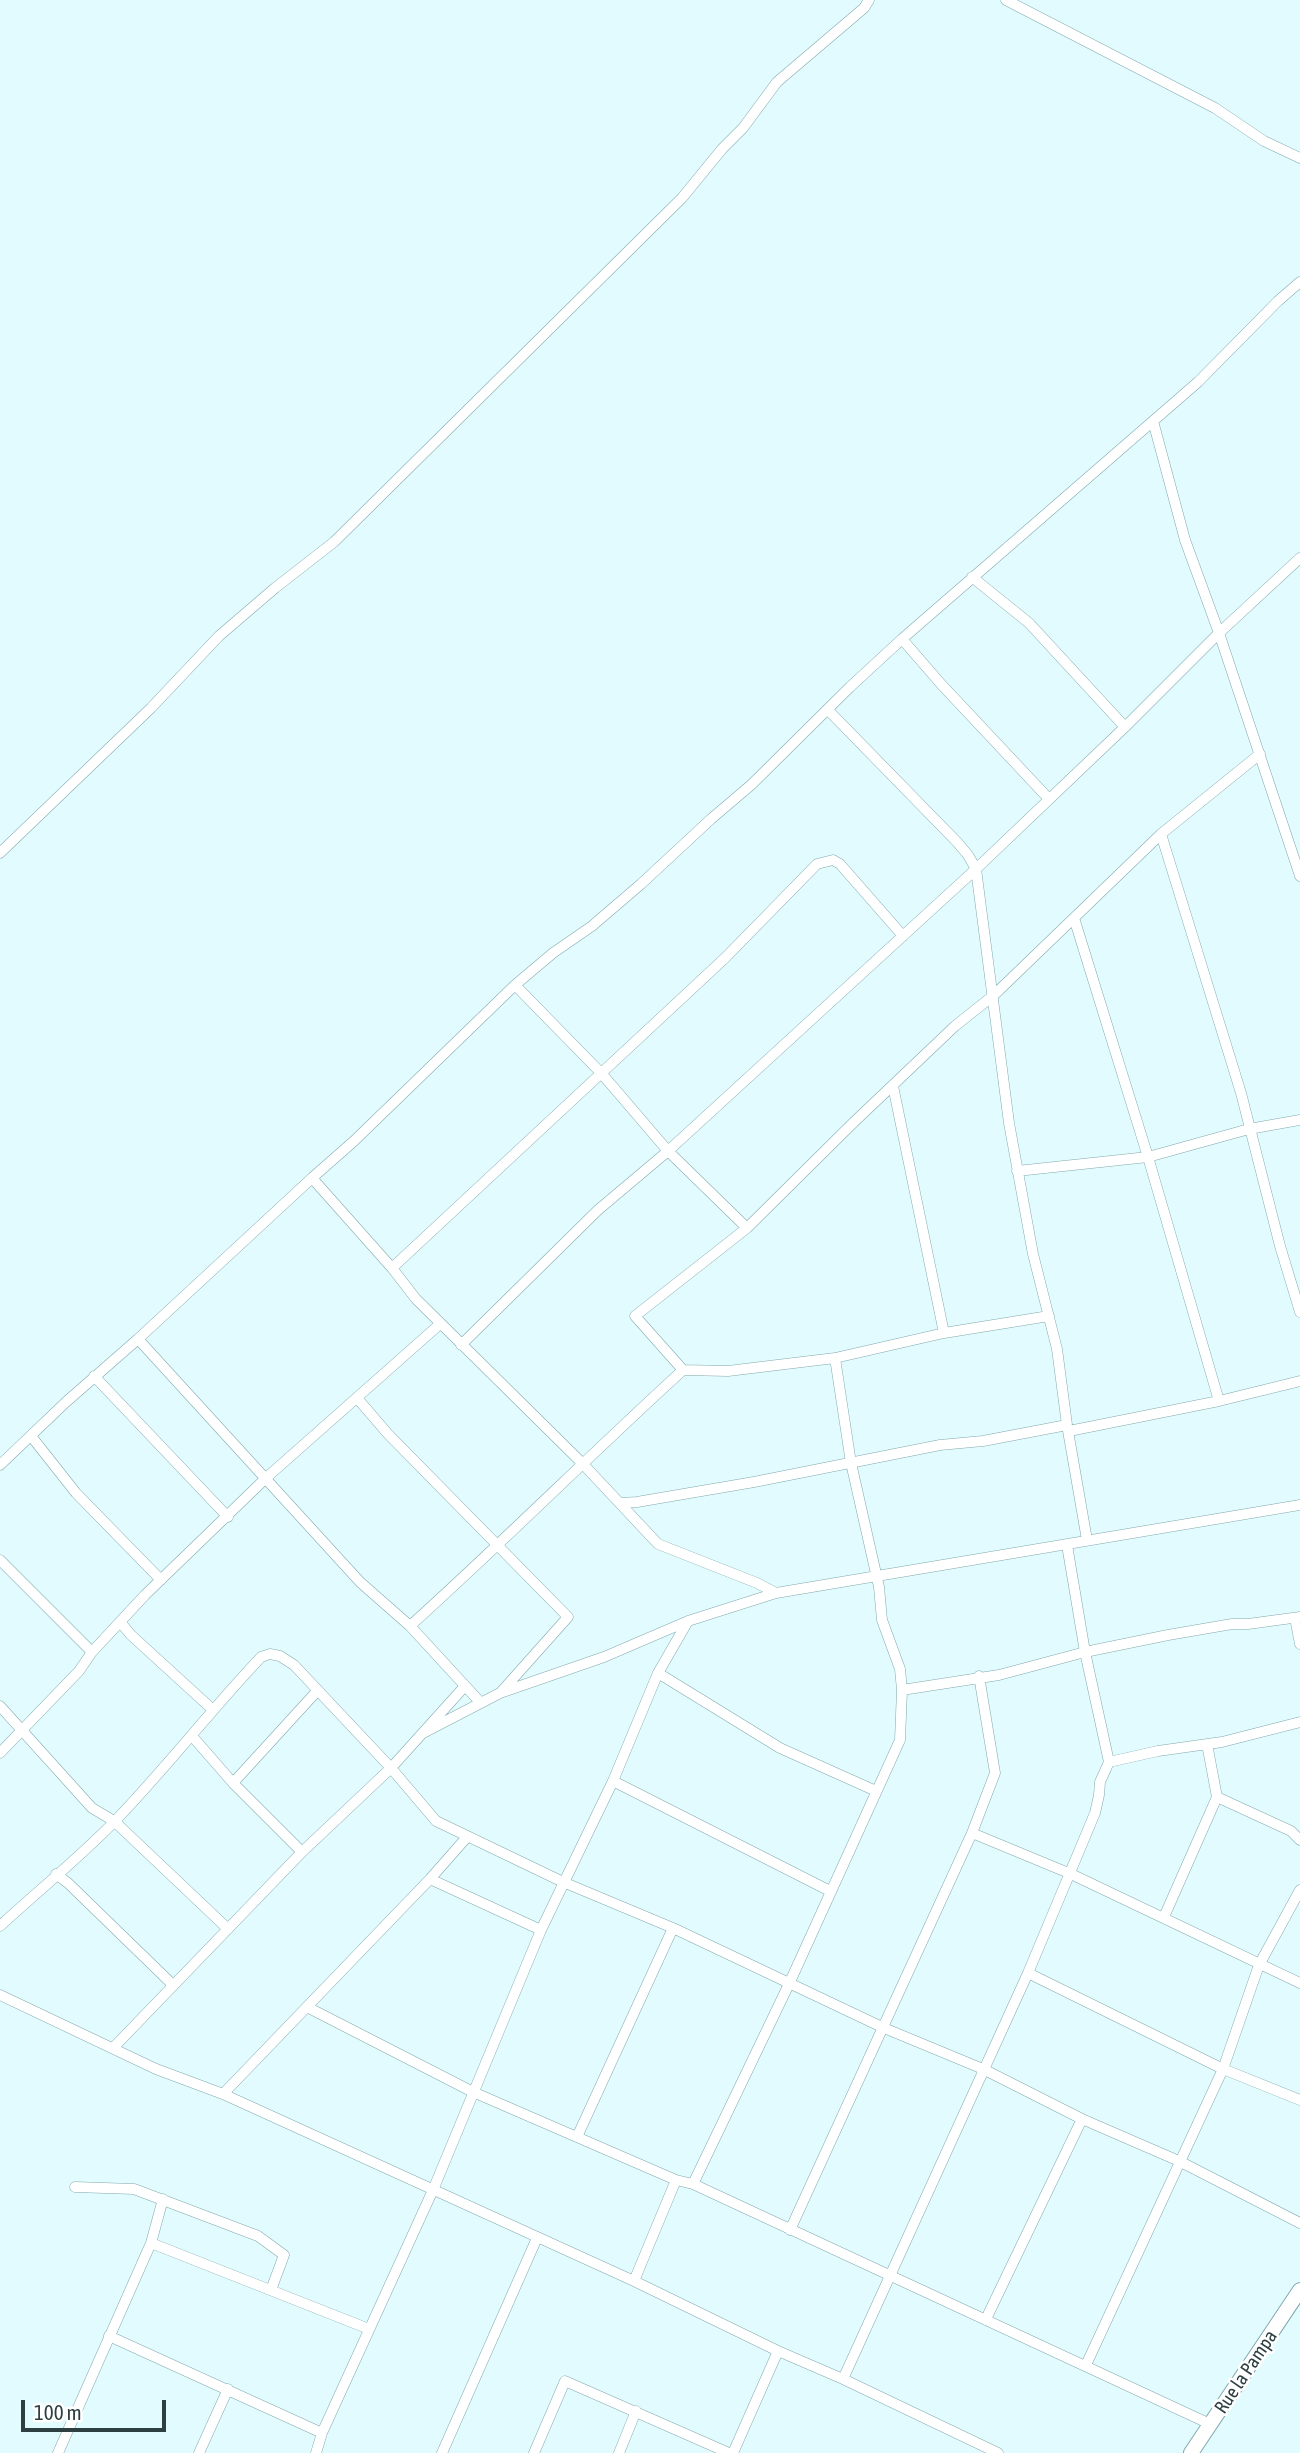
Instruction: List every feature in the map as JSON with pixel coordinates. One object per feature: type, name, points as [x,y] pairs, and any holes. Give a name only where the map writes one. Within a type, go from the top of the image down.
[{"type":"street","points":[[0,853],[151,708],[219,636],[275,587],[334,542],[674,206],[743,128],[777,82],[864,8],[869,0]]},
{"type":"street","points":[[1006,0],[1215,108],[1264,141],[1300,159]]},
{"type":"street","points":[[0,1465],[94,1376],[354,1141],[515,985],[553,953],[592,926],[751,785],[902,639],[1198,382],[1300,282]]},
{"type":"street","points":[[1153,421],[1185,540],[1300,876]]},
{"type":"street","points":[[461,1345],[598,1210],[668,1152],[976,869],[1300,558]]},
{"type":"street","points":[[972,577],[1029,623],[1125,727]]},
{"type":"street","points":[[902,639],[1049,799]]},
{"type":"street","points":[[828,710],[957,842],[976,869],[1009,1123],[1033,1254],[1057,1349],[1087,1540]]},
{"type":"street","points":[[683,1370],[635,1316],[747,1228],[955,1026],[993,995],[1161,834],[1260,754]]},
{"type":"street","points":[[1161,834],[1241,1093],[1280,1246],[1300,1312]]},
{"type":"street","points":[[391,1268],[602,1074],[724,958],[817,864],[833,860],[840,864],[904,936]]},
{"type":"street","points":[[1074,918],[1148,1157],[1219,1401]]},
{"type":"street","points":[[515,985],[602,1074],[668,1152],[747,1228]]},
{"type":"street","points":[[893,1086],[944,1333]]},
{"type":"street","points":[[1017,1171],[1148,1157],[1249,1129],[1300,1120]]},
{"type":"street","points":[[312,1178],[416,1300],[582,1463],[658,1544],[776,1593]]},
{"type":"street","points":[[410,1626],[498,1547],[582,1463],[683,1370],[728,1371],[835,1358],[944,1333],[1049,1316]]},
{"type":"street","points":[[0,1753],[161,1580],[266,1478],[440,1324]]},
{"type":"street","points":[[138,1339],[360,1582],[410,1626],[481,1702]]},
{"type":"street","points":[[693,2184],[789,1984],[900,1740],[900,1669],[882,1620],[876,1576],[851,1462],[835,1358]]},
{"type":"street","points":[[94,1376],[228,1517]]},
{"type":"street","points":[[621,1503],[637,1503],[851,1462],[1219,1401],[1300,1381]]},
{"type":"street","points":[[358,1398],[388,1434],[568,1617],[500,1693]]},
{"type":"street","points":[[31,1437],[76,1493],[161,1580]]},
{"type":"street","points":[[423,1732],[500,1693],[604,1657],[688,1621],[776,1593],[1300,1505]]},
{"type":"street","points":[[842,2379],[1071,1874],[1095,1813],[1100,1782],[1109,1762],[1067,1545]]},
{"type":"street","points":[[0,1560],[92,1652]]},
{"type":"street","points":[[902,1690],[999,1675],[1086,1652],[1232,1624],[1298,1617],[1300,1644]]},
{"type":"street","points":[[316,2453],[322,2433],[433,2190],[541,1930],[613,1781],[658,1673],[688,1621]]},
{"type":"street","points":[[121,1623],[212,1709]]},
{"type":"street","points":[[0,1926],[114,1821],[261,1657],[270,1654],[280,1656],[318,1690],[391,1768],[436,1822],[563,1882],[673,1928],[884,2028],[983,2069],[1082,2119],[1179,2161],[1300,2223]]},
{"type":"street","points":[[658,1673],[780,1748],[876,1791]]},
{"type":"street","points":[[790,2230],[972,1833],[995,1773],[979,1676]]},
{"type":"street","points":[[114,2047],[302,1852],[391,1768],[466,1686]]},
{"type":"street","points":[[233,1783],[318,1690]]},
{"type":"street","points":[[0,1706],[92,1808],[114,1821],[228,1929]]},
{"type":"street","points":[[1109,1762],[1207,1744],[1300,1722]]},
{"type":"street","points":[[192,1736],[233,1783],[302,1852]]},
{"type":"street","points":[[1164,1917],[1217,1797],[1207,1744]]},
{"type":"street","points":[[613,1781],[830,1891]]},
{"type":"street","points":[[1217,1797],[1291,1831],[1300,1840]]},
{"type":"street","points":[[972,1833],[1071,1874],[1300,1983]]},
{"type":"street","points":[[222,2094],[430,1879],[467,1837]]},
{"type":"street","points":[[56,1874],[173,1984]]},
{"type":"street","points":[[430,1879],[541,1930]]},
{"type":"street","points":[[1086,2365],[1223,2069],[1259,1965],[1300,1890]]},
{"type":"street","points":[[577,2137],[673,1928]]},
{"type":"street","points":[[1028,1973],[1223,2069],[1300,2100]]},
{"type":"street","points":[[0,1995],[156,2068],[222,2094],[634,2281],[998,2453]]},
{"type":"street","points":[[307,2007],[473,2092],[676,2180],[693,2184],[890,2273],[1210,2424]]},
{"type":"street","points":[[986,2319],[1082,2119]]},
{"type":"street","points":[[634,2281],[676,2180]]},
{"type":"street","points":[[75,2186],[134,2189],[258,2236],[284,2255],[271,2290]]},
{"type":"street","points":[[58,2453],[151,2243],[163,2199]]},
{"type":"street","points":[[442,2453],[537,2238]]},
{"type":"street","points":[[151,2243],[369,2329]]},
{"type":"street","name":"Rue la Pampa","points":[[1191,2453],[1298,2297]]},
{"type":"street","points":[[110,2336],[322,2433]]},
{"type":"street","points":[[534,2453],[565,2381],[731,2453],[778,2351]]},
{"type":"street","points":[[199,2453],[228,2389]]},
{"type":"street","points":[[619,2453],[636,2412]]}]
